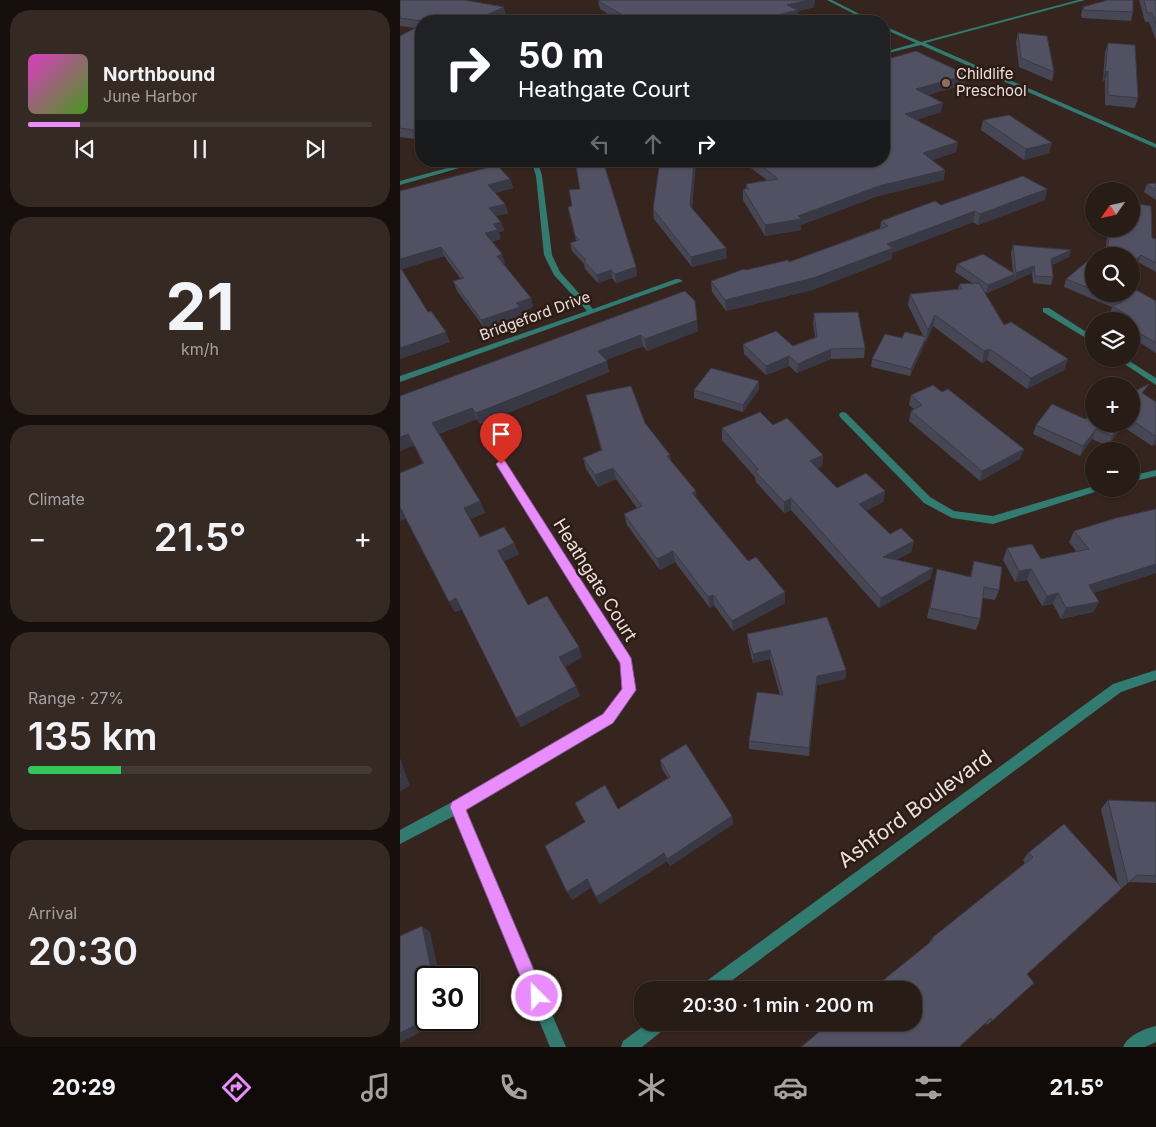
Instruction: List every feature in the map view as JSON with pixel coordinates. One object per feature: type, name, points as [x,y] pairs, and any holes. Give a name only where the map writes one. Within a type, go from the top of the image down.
[{"type":"street","points":[[829,0],[859,15]]},
{"type":"street","points":[[890,51],[1083,0]]},
{"type":"street","points":[[890,30],[1156,146]]},
{"type":"street","points":[[400,182],[458,167]]},
{"type":"street","points":[[537,167],[548,256],[557,273],[591,311]]},
{"type":"street","name":"Bridgeford Drive","points":[[400,379],[679,281]]},
{"type":"street","points":[[1046,310],[1085,336]]},
{"type":"street","points":[[1133,367],[1156,382]]},
{"type":"street","points":[[843,415],[926,500],[952,514],[993,520],[1085,492]]},
{"type":"street","name":"Heathgate Court","points":[[400,837],[457,807],[608,718],[629,690],[626,662],[501,464]]},
{"type":"street","points":[[1140,476],[1156,473]]},
{"type":"street","name":"Ashford Boulevard","points":[[718,981],[1117,688],[1156,675]]},
{"type":"street","points":[[457,807],[558,1047]]},
{"type":"street","points":[[629,1047],[650,1031]]},
{"type":"street","points":[[1131,1047],[1148,1036],[1156,1034]]},
{"type":"building","points":[[400,0],[465,0],[504,7],[487,15],[415,15],[415,20],[400,18]]},
{"type":"building","points":[[809,0],[787,5],[798,10],[777,15],[623,15],[598,1]]},
{"type":"building","points":[[1108,0],[1133,0],[1133,12],[1084,10],[1083,7]]},
{"type":"building","points":[[1144,0],[1156,0],[1156,24],[1152,13],[1147,13]]},
{"type":"building","points":[[415,28],[415,130],[400,128],[400,36]]},
{"type":"building","points":[[1018,33],[1047,36],[1054,72],[1021,58]]},
{"type":"building","points":[[1108,43],[1135,45],[1138,98],[1108,95],[1108,71],[1105,72]]},
{"type":"building","points":[[916,51],[967,75],[916,89],[943,103],[905,114],[958,142],[923,153],[945,170],[879,186],[798,216],[801,219],[765,225],[743,189],[749,189],[746,184],[778,179],[763,167],[890,167],[890,58]]},
{"type":"building","points":[[1009,115],[1052,143],[1026,149],[983,120]]},
{"type":"building","points":[[490,167],[499,167],[510,179],[488,185],[505,204],[489,208],[501,222],[493,224],[498,230],[485,233],[502,254],[497,256],[531,298],[516,303],[520,307],[481,320],[453,281],[464,278],[441,247],[400,259],[400,191]]},
{"type":"building","points":[[576,167],[605,167],[636,267],[615,274],[611,270],[597,275],[570,243],[579,240],[575,235],[568,207],[572,206],[569,190],[580,189]]},
{"type":"building","points":[[659,167],[693,167],[690,206],[726,248],[691,257],[653,209]]},
{"type":"building","points":[[1023,176],[1047,189],[980,214],[975,211],[887,244],[893,248],[813,278],[725,300],[711,281],[744,269],[788,260],[789,262],[888,226],[881,221],[935,201],[941,205]]},
{"type":"building","points":[[1156,183],[1156,191],[1147,184]]},
{"type":"building","points":[[1140,204],[1151,206],[1152,238],[1156,239],[1156,263],[1140,256],[1140,247],[1108,247],[1109,238],[1140,238]]},
{"type":"building","points":[[1013,245],[1071,250],[1051,259],[1053,277],[1035,276],[1034,266],[1016,273]]},
{"type":"building","points":[[983,254],[1015,274],[988,285],[957,264]]},
{"type":"building","points":[[1085,263],[1085,286],[1066,279]]},
{"type":"building","points":[[400,267],[428,312],[431,311],[446,332],[400,348]]},
{"type":"building","points":[[979,283],[1004,325],[1011,322],[1068,359],[1031,378],[990,349],[984,351],[935,315],[928,330],[910,294],[962,289],[959,284]]},
{"type":"building","points":[[685,291],[695,301],[697,320],[645,339],[641,335],[598,351],[607,361],[476,413],[472,408],[432,423],[480,501],[464,508],[480,537],[504,527],[514,543],[498,551],[528,605],[547,596],[579,647],[559,657],[576,686],[516,718],[456,598],[449,602],[400,507],[400,473],[424,463],[408,434],[400,437],[400,396]]},
{"type":"building","points":[[1140,292],[1156,301],[1156,343],[1140,333],[1140,312],[1122,312],[1112,306],[1122,302],[1140,302]]},
{"type":"building","points":[[858,312],[865,348],[831,349],[798,364],[789,356],[766,366],[743,344],[776,331],[793,346],[817,337],[814,313]]},
{"type":"building","points":[[905,332],[926,337],[911,369],[872,359],[885,334],[902,338]]},
{"type":"building","points":[[711,368],[759,381],[743,405],[694,390]]},
{"type":"building","points":[[1149,384],[1142,393],[1156,402],[1156,437],[1140,425],[1140,388]]},
{"type":"building","points":[[933,385],[942,392],[948,389],[1024,449],[982,471],[911,411],[922,405],[911,395]]},
{"type":"building","points":[[631,386],[645,423],[670,455],[667,456],[696,491],[692,493],[748,561],[756,557],[785,592],[732,621],[713,595],[708,597],[673,551],[657,559],[624,514],[642,506],[613,468],[595,475],[583,458],[602,450],[586,395]]},
{"type":"building","points":[[1052,404],[1085,419],[1085,432],[1094,432],[1083,446],[1036,425]]},
{"type":"building","points":[[760,412],[773,425],[787,418],[823,455],[810,461],[837,488],[866,473],[885,491],[859,504],[890,534],[901,528],[914,541],[883,557],[933,568],[881,598],[791,498],[784,502],[755,471],[758,469],[722,428]]},
{"type":"building","points":[[1103,432],[1115,432],[1112,436]]},
{"type":"building","points":[[1156,509],[1156,564],[1089,585],[1099,602],[1066,608],[1058,593],[1047,596],[1031,569],[1019,571],[1007,548],[1032,544],[1041,559],[1089,549],[1074,531],[1116,518]]},
{"type":"building","points":[[974,561],[1002,567],[999,590],[984,587],[980,619],[930,608],[937,569],[971,577]]},
{"type":"building","points":[[827,617],[846,670],[817,676],[809,748],[749,741],[757,692],[783,695],[770,650],[753,654],[747,634]]},
{"type":"building","points":[[686,744],[732,816],[667,859],[664,853],[596,897],[587,879],[567,892],[545,846],[585,822],[575,803],[605,785],[618,809],[670,777],[660,760]]},
{"type":"building","points":[[1108,800],[1156,802],[1156,876],[1137,875],[1128,883]]},
{"type":"building","points":[[1064,824],[1122,888],[1027,974],[1034,983],[992,1021],[991,1018],[959,1047],[801,1047],[820,1031],[922,1031],[922,981],[882,981],[933,940],[932,938],[1033,857],[1028,853]]},
{"type":"building","points":[[422,926],[430,966],[415,966],[415,1026],[400,1033],[400,936]]},
{"type":"place","name":"Childlife Preschool","points":[[946,83]]},
{"type":"route","points":[[501,464],[626,662],[629,690],[608,718],[457,807],[537,996]]}]
